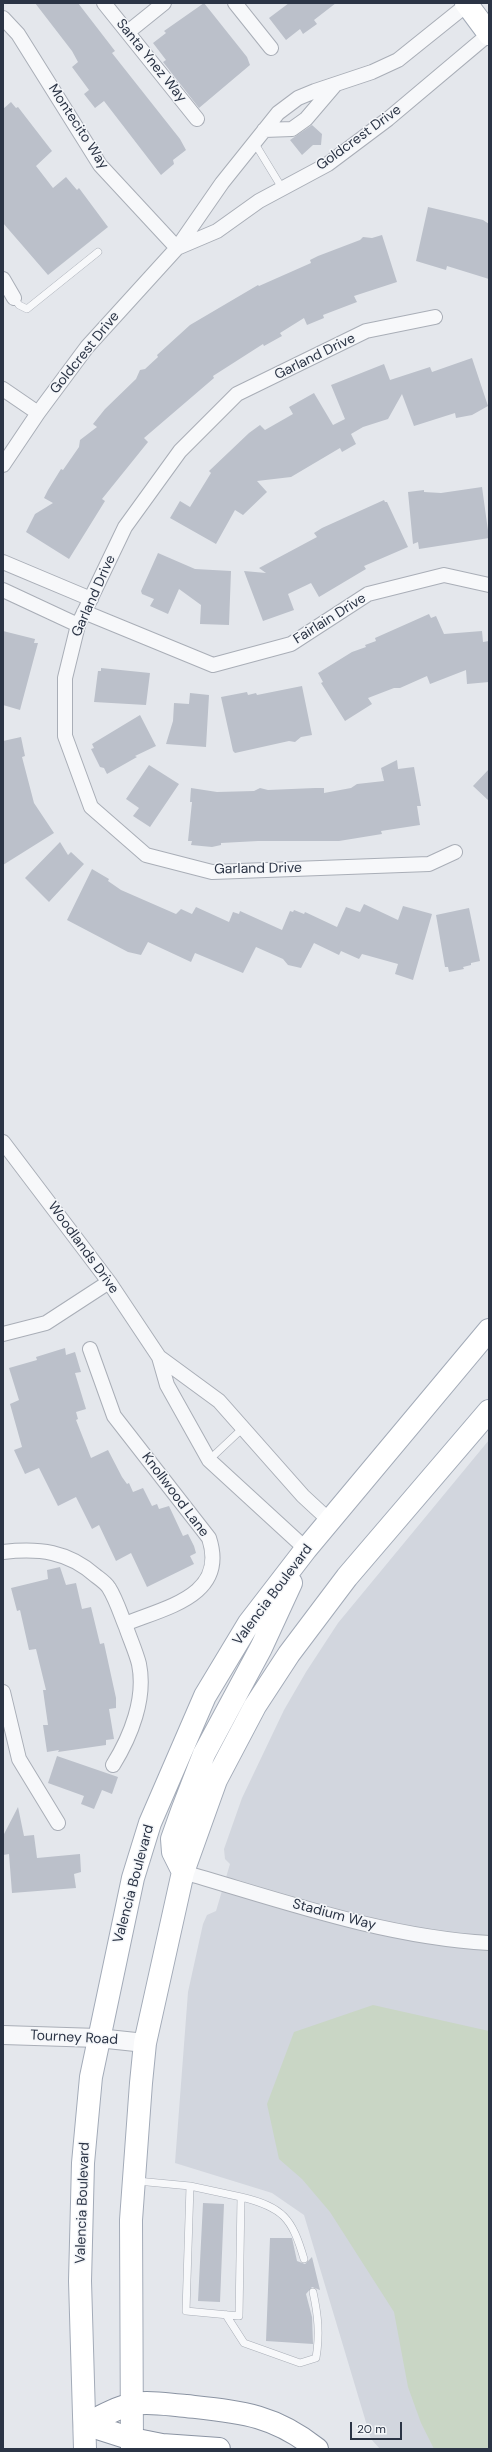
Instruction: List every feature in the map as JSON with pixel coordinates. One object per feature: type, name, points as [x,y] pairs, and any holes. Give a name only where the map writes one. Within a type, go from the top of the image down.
[{"type":"main road","points":[[468,3],[489,34]]},
{"type":"main road","name":"Valencia Boulevard","points":[[85,2449],[86,2424],[80,2281],[83,2163],[91,2077],[98,2038],[133,1878],[150,1823],[168,1776],[205,1696],[250,1623],[306,1550],[489,1330]]},
{"type":"main road","points":[[132,2444],[131,2220],[145,2043],[182,1872],[216,1780],[255,1706],[289,1654],[347,1577],[489,1410]]},
{"type":"main road","points":[[182,1872],[174,1852],[172,1839],[182,1811],[204,1754],[261,1648],[306,1550]]},
{"type":"main road","points":[[86,2424],[133,2404],[169,2405],[244,2412],[267,2419],[299,2435],[317,2449]]},
{"type":"main road","points":[[86,2424],[132,2444],[219,2449]]},
{"type":"street","name":"Santa Ynez Way","points":[[104,3],[197,119]]},
{"type":"street","points":[[128,32],[164,3]]},
{"type":"street","points":[[234,3],[271,48]]},
{"type":"street","name":"Goldcrest Drive","points":[[3,465],[38,413],[87,347],[177,248],[254,142],[278,113],[298,98],[372,72],[398,60],[468,3]]},
{"type":"street","name":"Montecito Way","points":[[3,18],[18,34],[100,165],[177,248]]},
{"type":"street","name":"Goldcrest Drive","points":[[177,248],[217,231],[259,201],[328,164],[388,119],[489,34]]},
{"type":"street","points":[[264,130],[292,129],[306,119],[336,84]]},
{"type":"street","points":[[3,279],[14,298]]},
{"type":"street","name":"Garland Drive","points":[[435,318],[366,332],[237,394],[180,451],[125,527],[78,626],[65,678],[65,736],[90,807],[146,855],[212,872],[429,864],[455,852]]},
{"type":"street","points":[[3,389],[38,413]]},
{"type":"street","points":[[3,562],[91,599]]},
{"type":"street","name":"Fairlain Drive","points":[[84,612],[213,665],[291,644],[368,594],[444,575],[489,585]]},
{"type":"street","points":[[3,590],[78,626]]},
{"type":"street","name":"Woodlands Drive","points":[[3,1142],[109,1282],[159,1357],[167,1385],[209,1460],[306,1550]]},
{"type":"street","points":[[3,1334],[46,1323],[109,1282]]},
{"type":"street","name":"Knollwood Lane","points":[[90,1349],[114,1416],[209,1538],[213,1550],[213,1563],[210,1575],[197,1592],[184,1600],[125,1624]]},
{"type":"street","name":"Woodlands Drive","points":[[159,1357],[219,1401],[244,1427],[303,1496],[330,1521]]},
{"type":"street","points":[[3,1552],[25,1550],[51,1552],[83,1564],[109,1587],[125,1624],[139,1663],[141,1680],[139,1697],[133,1721],[124,1747],[114,1765]]},
{"type":"street","points":[[3,1692],[19,1759],[58,1823]]},
{"type":"street","name":"Stadium Way","points":[[182,1872],[361,1923],[423,1937],[489,1943]]},
{"type":"street","name":"Tourney Road","points":[[3,2034],[98,2038],[145,2043]]},
{"type":"lane","points":[[254,142],[282,188]]},
{"type":"lane","points":[[14,298],[19,305],[27,309],[98,252]]},
{"type":"lane","points":[[209,1460],[244,1427]]},
{"type":"lane","points":[[134,2181],[190,2186],[266,2203],[286,2218],[297,2235],[304,2259]]},
{"type":"lane","points":[[190,2186],[186,2311],[239,2316],[241,2197]]},
{"type":"lane","points":[[226,2314],[244,2343],[300,2363],[316,2358],[320,2337],[313,2292]]},
{"type":"shaded area","points":[[489,1440],[489,2449],[380,2449],[371,2439],[304,2215],[272,2193],[175,2163],[188,1992],[203,1924],[207,1915],[216,1911],[230,1864],[225,1859],[224,1849],[242,1798],[284,1710],[306,1672],[338,1623]]},
{"type":"green space","points":[[373,2005],[489,2031],[489,2449],[434,2449],[421,2423],[408,2387],[394,2312],[330,2212],[302,2179],[279,2159],[267,2104],[294,2032]]},
{"type":"building","points":[[35,3],[78,3],[115,51],[112,53],[180,139],[186,150],[173,160],[174,164],[161,175],[104,101],[95,108],[84,94],[89,90],[72,67],[78,62],[72,51]]},
{"type":"building","points":[[204,3],[247,57],[250,65],[199,108],[163,62],[166,60],[153,43],[166,33],[164,31]]},
{"type":"building","points":[[289,3],[336,3],[314,20],[317,24],[303,34],[300,29],[286,40],[269,18]]},
{"type":"building","points":[[11,102],[16,108],[18,107],[52,151],[36,166],[53,188],[66,177],[77,190],[79,188],[108,227],[48,275],[3,223],[3,109]]},
{"type":"building","points":[[312,125],[322,134],[321,145],[313,145],[302,155],[290,140]]},
{"type":"building","points":[[428,207],[483,220],[489,224],[489,279],[447,266],[446,270],[416,261]]},
{"type":"building","points":[[382,235],[397,282],[354,296],[357,302],[323,315],[324,318],[307,325],[304,318],[280,333],[282,336],[264,346],[263,344],[213,376],[214,378],[144,438],[148,442],[102,499],[105,501],[69,559],[26,532],[35,514],[53,503],[44,498],[61,469],[63,470],[79,447],[80,440],[97,427],[93,424],[105,409],[136,379],[140,370],[145,369],[158,357],[157,355],[190,325],[258,285],[259,286],[311,263],[310,260],[318,256],[360,240],[363,237],[372,238]]},
{"type":"building","points":[[472,358],[488,406],[472,415],[456,418],[455,413],[414,426],[402,394],[388,419],[363,427],[351,434],[356,444],[342,452],[340,448],[291,477],[257,481],[267,492],[243,515],[235,510],[216,544],[170,518],[180,501],[190,507],[211,473],[209,471],[249,433],[260,425],[265,430],[293,414],[289,407],[314,393],[333,425],[345,419],[331,385],[384,364],[390,380],[430,367],[432,372]]},
{"type":"building","points":[[482,487],[489,538],[419,549],[418,542],[413,544],[408,492],[424,490],[424,492],[441,493]]},
{"type":"building","points":[[384,500],[387,502],[408,547],[364,566],[366,569],[319,597],[311,583],[288,594],[294,610],[263,621],[244,571],[266,573],[259,568],[317,537],[314,533],[322,528]]},
{"type":"building","points":[[158,553],[195,569],[231,571],[229,625],[200,624],[201,605],[179,589],[168,614],[150,606],[154,599],[142,594],[141,591]]},
{"type":"building","points":[[429,614],[431,618],[436,616],[444,634],[482,631],[483,642],[489,641],[489,682],[467,684],[466,670],[430,684],[427,676],[400,688],[394,688],[368,698],[372,704],[345,721],[321,683],[323,682],[318,673],[352,652],[366,647],[365,645],[376,641],[375,638]]},
{"type":"building","points":[[3,631],[35,639],[34,643],[38,643],[20,710],[3,705]]},
{"type":"building","points":[[101,668],[150,673],[146,705],[94,702],[98,671],[101,671]]},
{"type":"building","points":[[302,686],[312,735],[301,737],[295,742],[289,741],[235,753],[233,751],[221,697],[247,692],[248,695],[256,693],[257,695]]},
{"type":"building","points":[[190,693],[209,695],[206,747],[166,744],[173,721],[174,703],[189,704]]},
{"type":"building","points":[[140,715],[156,746],[135,756],[137,757],[107,774],[104,768],[100,767],[91,749],[94,748],[92,744]]},
{"type":"building","points":[[21,737],[25,756],[22,757],[34,803],[54,833],[3,865],[3,741]]},
{"type":"building","points":[[397,760],[398,769],[414,767],[421,806],[417,806],[420,825],[381,831],[382,834],[339,841],[258,841],[221,843],[221,845],[212,847],[191,845],[192,841],[188,841],[192,802],[190,802],[191,788],[217,792],[254,791],[260,788],[268,790],[324,788],[324,793],[351,788],[357,784],[384,781],[381,768]]},
{"type":"building","points":[[149,765],[179,784],[150,827],[133,816],[139,808],[126,799]]},
{"type":"building","points":[[489,769],[489,801],[473,786]]},
{"type":"building","points":[[60,842],[68,855],[71,852],[84,864],[49,902],[25,878]]},
{"type":"building","points":[[92,869],[109,879],[108,881],[121,890],[176,914],[181,909],[192,914],[196,907],[229,922],[233,912],[239,914],[240,911],[282,930],[290,911],[293,912],[294,910],[304,914],[305,912],[337,927],[346,907],[360,912],[364,904],[398,920],[403,906],[432,914],[413,980],[395,974],[398,964],[362,954],[359,959],[341,951],[339,955],[314,943],[301,968],[288,965],[283,959],[256,947],[243,973],[195,953],[191,962],[148,942],[141,955],[128,952],[67,920]]},
{"type":"building","points":[[469,908],[480,961],[463,967],[464,969],[449,972],[448,967],[445,967],[436,915]]},
{"type":"building","points":[[65,1348],[66,1355],[75,1352],[81,1372],[75,1373],[86,1409],[76,1412],[78,1419],[76,1420],[91,1458],[108,1450],[122,1477],[127,1484],[129,1483],[133,1492],[143,1488],[152,1506],[157,1504],[159,1509],[169,1506],[183,1536],[188,1534],[194,1546],[196,1553],[190,1556],[194,1564],[147,1587],[131,1553],[116,1561],[99,1525],[92,1529],[76,1497],[58,1506],[39,1468],[25,1474],[14,1450],[22,1447],[10,1404],[19,1400],[9,1368],[37,1360],[36,1357]]},
{"type":"building","points":[[60,1567],[66,1585],[76,1583],[82,1609],[91,1607],[100,1644],[104,1643],[116,1698],[116,1708],[109,1709],[114,1739],[106,1740],[106,1745],[58,1752],[59,1750],[47,1752],[43,1725],[48,1725],[43,1690],[46,1690],[36,1649],[29,1650],[20,1610],[17,1611],[11,1588],[48,1579],[47,1570]]},
{"type":"building","points":[[57,1756],[118,1777],[112,1794],[102,1790],[94,1809],[81,1804],[84,1796],[48,1783]]},
{"type":"building","points":[[18,1807],[24,1836],[34,1835],[37,1858],[80,1854],[81,1872],[74,1874],[76,1888],[12,1893],[9,1854],[3,1855],[3,1836]]},
{"type":"building","points":[[203,2203],[224,2204],[220,2302],[198,2301]]},
{"type":"building","points":[[270,2238],[292,2238],[297,2261],[305,2264],[312,2257],[320,2290],[312,2287],[306,2294],[312,2317],[313,2344],[266,2341]]}]
